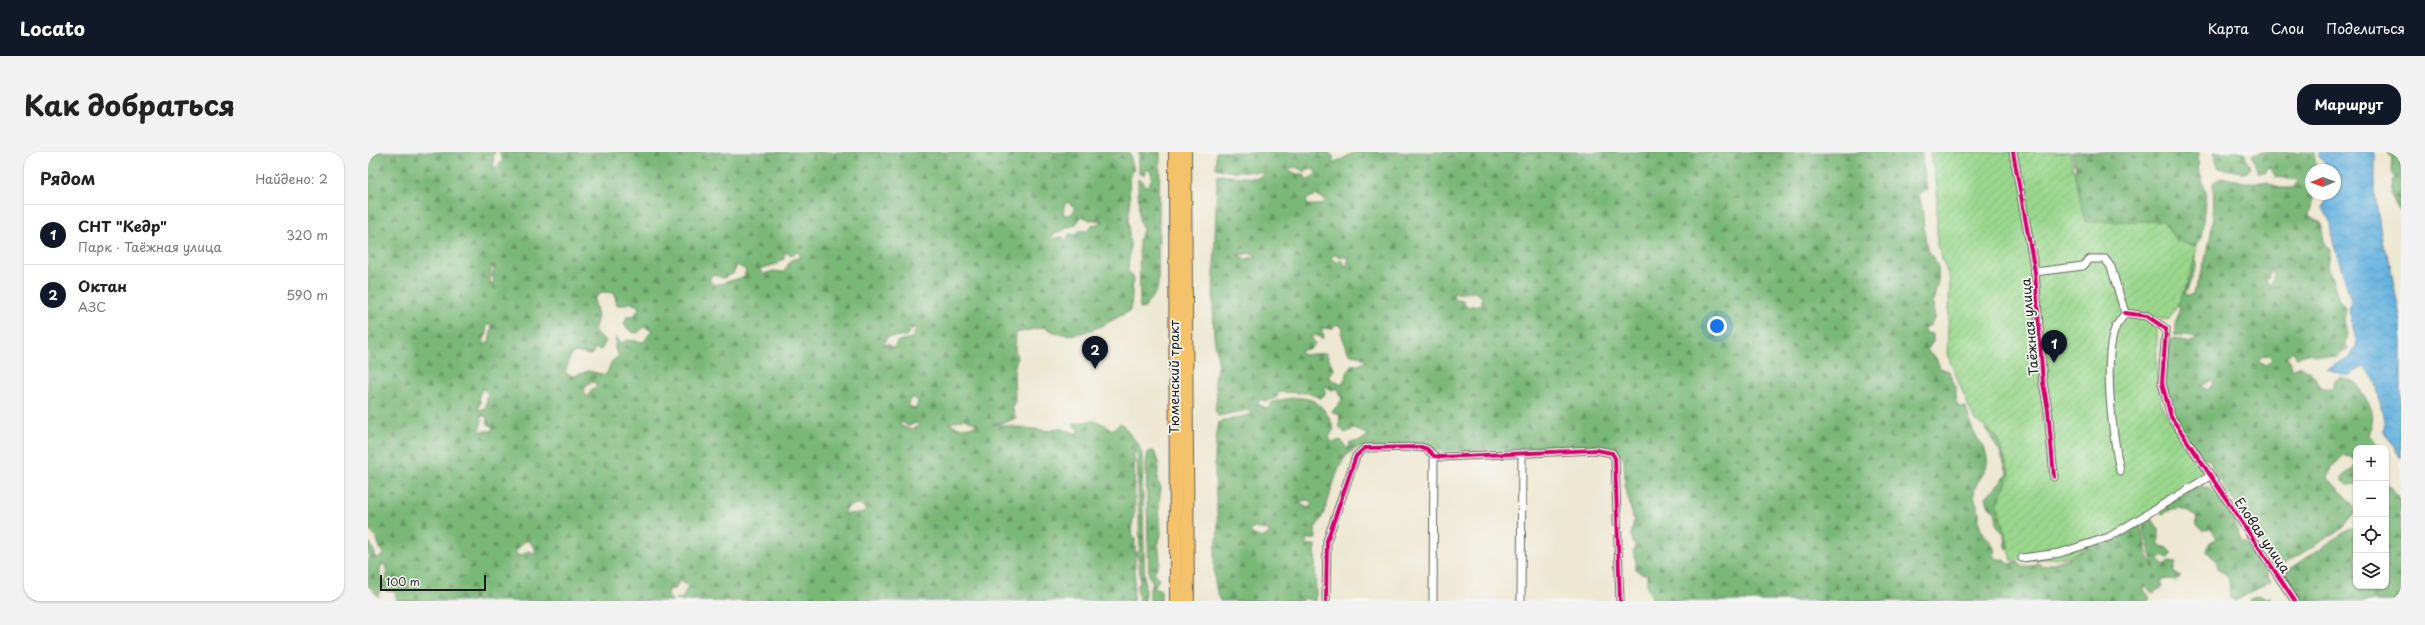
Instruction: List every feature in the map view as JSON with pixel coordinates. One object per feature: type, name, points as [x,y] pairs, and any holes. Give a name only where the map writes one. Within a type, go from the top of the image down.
[{"type":"main road","name":"Тюменский тракт","points":[[1175,152],[1176,601]]},
{"type":"main road","name":"Тюменский тракт","points":[[1185,152],[1188,601]]},
{"type":"street","name":"Таёжная улица","points":[[2013,152],[2035,272],[2043,383],[2048,410],[2054,477]]},
{"type":"street","points":[[2035,272],[2083,266],[2090,259],[2105,259],[2111,267],[2125,313],[2116,327],[2110,365],[2112,426],[2120,471]]},
{"type":"street","name":"Еловая улица","points":[[2125,313],[2147,316],[2166,329],[2162,371],[2163,395],[2171,417],[2181,434],[2295,601]]},
{"type":"street","points":[[1326,601],[1328,534],[1352,466],[1360,451],[1365,448],[1421,447],[1427,449],[1434,456],[1433,601]]},
{"type":"street","points":[[1434,456],[1596,450],[1612,453],[1615,458],[1620,601]]},
{"type":"street","points":[[1521,601],[1522,453]]},
{"type":"street","points":[[2022,558],[2060,553],[2109,537],[2197,484],[2212,479]]},
{"type":"green space","points":[[368,152],[496,152],[493,154],[494,171],[503,160],[499,152],[1129,152],[1134,170],[1129,177],[1130,208],[1128,217],[1130,247],[1128,271],[1134,278],[1130,311],[1098,327],[1077,334],[1055,332],[1044,327],[1016,333],[1015,350],[1017,358],[1014,369],[1015,401],[1012,407],[1016,418],[1007,422],[993,424],[1050,431],[1059,428],[1075,433],[1079,431],[1073,424],[1094,421],[1102,423],[1112,430],[1121,423],[1138,444],[1142,455],[1145,601],[1139,601],[1137,587],[1140,581],[1139,561],[1136,553],[1140,550],[1137,453],[1134,451],[1135,510],[1131,530],[1135,540],[1133,601],[680,601],[676,599],[683,598],[688,585],[679,581],[675,589],[668,590],[667,596],[673,601],[475,601],[474,591],[473,601],[397,601],[395,592],[386,591],[381,587],[378,597],[371,587],[368,588],[368,542],[370,543],[377,559],[383,555],[376,537],[368,529]],"holes":[[[1068,202],[1075,208],[1072,214],[1063,215],[1064,206]],[[1082,216],[1090,220],[1104,221],[1092,226],[1088,231],[1079,231],[1076,235],[1069,234],[1067,241],[1062,237],[1053,239],[1051,236],[1076,224]],[[784,252],[791,255],[797,252],[802,256],[791,260],[784,272],[773,271],[764,274],[759,269],[777,264],[784,259]],[[491,265],[494,270],[492,275],[494,281],[490,286]],[[737,265],[746,270],[744,277],[715,285],[709,281],[712,274],[723,278],[733,274]],[[601,292],[614,293],[617,305],[625,305],[629,302],[640,307],[634,316],[627,316],[624,325],[631,332],[638,333],[644,327],[652,330],[644,342],[628,340],[621,343],[616,337],[615,349],[619,356],[612,361],[606,375],[588,371],[574,376],[565,373],[570,357],[575,352],[591,355],[595,348],[601,350],[606,341],[594,331],[598,316],[594,300]],[[489,324],[492,326],[489,342],[484,345],[484,339],[487,334],[486,327]],[[913,328],[917,328],[912,338],[898,341],[893,348],[888,344],[883,345],[887,337],[906,336]],[[593,382],[598,385],[590,391],[588,399],[584,391],[587,384]],[[483,388],[488,394],[486,407],[481,410],[478,409],[480,403],[479,395]],[[913,397],[918,401],[916,409],[909,406],[909,401]],[[480,416],[486,416],[488,424],[493,427],[491,431],[479,431],[482,420]],[[964,419],[978,424],[970,427],[957,426],[949,423]],[[900,421],[908,426],[916,423],[920,426],[911,429],[901,426]],[[857,504],[866,508],[864,513],[843,514],[848,507]],[[530,541],[537,554],[528,551],[520,556],[515,553],[523,542]],[[382,564],[385,565],[387,574],[386,582],[380,578],[380,569]]]},
{"type":"green space","points":[[1139,152],[1160,152],[1158,286],[1156,292],[1145,308],[1140,309],[1139,239],[1143,230],[1139,219],[1138,179],[1143,181],[1143,185],[1148,186],[1152,178],[1151,171],[1147,169],[1145,174],[1139,174]]},
{"type":"green space","points":[[1216,152],[1329,152],[1333,156],[1333,164],[1355,152],[1921,152],[1927,190],[1919,195],[1927,247],[1938,268],[1938,280],[1933,305],[1935,317],[1931,325],[1923,328],[1926,333],[1933,334],[1933,342],[1927,350],[1936,358],[1940,368],[1949,371],[1952,381],[1956,386],[1956,402],[1959,407],[1966,407],[1973,431],[1986,454],[1987,467],[1975,488],[1974,494],[1979,513],[1980,526],[1994,547],[1994,558],[2005,560],[2009,564],[2018,562],[2021,566],[2032,566],[2037,562],[2043,566],[2069,558],[2074,549],[2110,542],[2114,536],[2140,523],[2147,553],[2154,568],[2143,528],[2145,518],[2152,519],[2159,529],[2159,545],[2167,548],[2172,553],[2169,558],[2162,556],[2159,561],[2164,565],[2169,562],[2176,563],[2173,572],[2181,577],[2176,581],[2169,579],[2161,580],[2163,587],[2152,593],[2146,586],[2144,590],[2149,596],[2149,601],[1652,601],[1652,597],[1647,588],[1647,574],[1640,573],[1635,569],[1636,559],[1633,552],[1635,547],[1631,535],[1634,521],[1625,485],[1624,459],[1617,453],[1608,449],[1590,447],[1442,451],[1365,447],[1354,449],[1346,456],[1340,465],[1325,510],[1315,528],[1316,539],[1305,539],[1308,545],[1315,545],[1316,601],[1302,598],[1302,601],[1220,601],[1216,589],[1214,571],[1215,550],[1218,537],[1215,450],[1219,422],[1253,414],[1247,410],[1218,416],[1215,410],[1217,394],[1215,382],[1218,360],[1214,336],[1213,303],[1217,175],[1257,178],[1266,172],[1227,171],[1216,168]],"holes":[[[1296,167],[1304,171],[1314,169],[1316,174],[1309,180],[1306,179],[1304,174],[1294,174],[1287,169]],[[1317,195],[1326,200],[1321,205],[1308,205],[1306,199]],[[1251,253],[1257,256],[1246,259],[1238,255]],[[1334,255],[1349,258],[1346,267],[1341,259],[1336,262],[1331,258]],[[1475,292],[1482,297],[1482,304],[1466,307],[1463,300],[1453,298],[1453,294]],[[1337,324],[1343,328],[1341,333],[1349,354],[1358,355],[1366,361],[1359,365],[1351,365],[1342,385],[1328,377],[1334,370],[1326,353],[1303,355],[1300,351],[1311,348],[1315,344],[1311,336],[1316,335],[1322,339],[1324,336],[1321,328],[1332,329]],[[1325,386],[1332,390],[1338,388],[1342,400],[1332,412],[1340,415],[1339,426],[1345,433],[1354,429],[1369,435],[1360,441],[1350,442],[1348,450],[1341,440],[1334,442],[1328,439],[1334,429],[1329,418],[1317,403],[1303,398],[1294,398],[1272,402],[1269,409],[1257,404],[1260,400],[1268,401],[1277,397],[1278,392],[1307,393],[1321,398],[1325,394]],[[1307,500],[1314,503],[1308,508],[1297,502]],[[1252,528],[1269,530],[1269,534],[1261,538],[1250,533]]]},
{"type":"green space","points":[[1930,152],[2070,152],[2085,222],[2163,221],[2176,241],[2197,246],[2193,266],[2179,303],[2168,320],[2155,316],[2154,327],[2157,332],[2159,392],[2164,411],[2209,479],[2106,542],[2066,557],[2012,561],[1998,503],[2010,474],[1997,437],[1974,419],[1947,354],[1950,280],[1937,245],[1937,187]]},
{"type":"green space","points":[[2072,152],[2199,152],[2198,168],[2206,191],[2201,241],[2194,245],[2087,239],[2078,209],[2079,193],[2072,178],[2076,168]]},
{"type":"green space","points":[[2213,152],[2245,152],[2246,160],[2251,168],[2246,173],[2219,168]]},
{"type":"green space","points":[[2261,152],[2314,152],[2315,164],[2305,164],[2305,200],[2313,200],[2309,216],[2321,223],[2324,241],[2330,250],[2328,266],[2339,300],[2345,308],[2343,321],[2347,333],[2345,342],[2348,350],[2341,352],[2337,358],[2306,353],[2297,358],[2293,351],[2286,357],[2291,364],[2292,370],[2301,366],[2305,368],[2313,375],[2321,388],[2333,388],[2333,382],[2341,377],[2356,382],[2372,412],[2373,418],[2368,434],[2378,444],[2353,445],[2353,458],[2344,456],[2331,467],[2328,478],[2352,504],[2353,516],[2343,528],[2286,563],[2275,564],[2212,468],[2210,460],[2202,458],[2175,419],[2164,384],[2168,341],[2176,338],[2188,343],[2198,339],[2186,335],[2174,335],[2180,306],[2162,301],[2187,257],[2195,256],[2197,265],[2185,295],[2192,295],[2198,282],[2210,240],[2214,198],[2213,183],[2221,177],[2245,182],[2267,182],[2280,188],[2293,188],[2299,180],[2276,177],[2269,166],[2265,173],[2258,173],[2252,155]],"holes":[[[2271,267],[2274,275],[2270,288],[2266,280],[2269,277]],[[2268,355],[2272,359],[2266,365],[2258,362],[2262,356]],[[2212,380],[2214,383],[2208,390],[2201,386]]]},
{"type":"green space","points":[[2388,152],[2401,152],[2401,212],[2393,200],[2391,192],[2395,178],[2391,171],[2392,160]]},
{"type":"green space","points":[[1994,417],[2012,466],[2011,551],[2006,548],[2005,535],[1998,527],[1995,511],[1988,505],[1986,497],[2008,474],[2000,453],[1984,425]]},
{"type":"green space","points":[[1154,451],[1159,465],[1157,480],[1161,487],[1159,502],[1161,535],[1158,540],[1160,562],[1154,573],[1159,579],[1154,587],[1161,590],[1161,601],[1150,601],[1150,589],[1153,583],[1149,576],[1146,462],[1148,452]]},
{"type":"green space","points":[[2353,467],[2353,484],[2348,485],[2341,479]]},
{"type":"green space","points":[[2201,486],[2210,488],[2219,498],[2233,521],[2241,541],[2247,544],[2271,581],[2235,601],[2230,598],[2228,577],[2217,568],[2217,561],[2207,552],[2209,543],[2217,538],[2211,528],[2204,531],[2197,525],[2196,516],[2180,508],[2173,509],[2163,514],[2160,512],[2175,500]]},
{"type":"green space","points":[[2389,486],[2393,489],[2401,507],[2401,512],[2398,515],[2401,517],[2401,601],[2299,601],[2286,576],[2287,571],[2351,528],[2353,528],[2353,589],[2389,589]]},
{"type":"green space","points":[[2261,595],[2265,598],[2271,597],[2273,601],[2249,601],[2254,596]]},
{"type":"water","points":[[2319,152],[2375,152],[2375,195],[2383,245],[2389,259],[2401,323],[2401,458],[2384,431],[2384,419],[2378,390],[2372,376],[2368,371],[2363,367],[2348,376],[2327,369],[2351,356],[2357,344],[2349,311],[2351,300],[2333,242],[2331,223],[2323,208],[2327,200],[2341,200],[2341,164],[2325,164],[2325,162],[2319,157]]},
{"type":"cycle path","points":[[2013,152],[2035,272],[2043,383],[2048,410],[2054,477]]},
{"type":"cycle path","points":[[2125,313],[2147,316],[2166,329],[2162,383],[2171,417],[2295,601]]},
{"type":"cycle path","points":[[1326,601],[1327,541],[1356,456],[1365,448],[1421,447],[1427,449],[1434,456],[1441,457],[1596,450],[1612,453],[1615,458],[1620,601]]},
{"type":"place","name":"СНТ \"Кедр\"","points":[[2054,363]]},
{"type":"place","name":"Октан","points":[[1095,369]]}]
